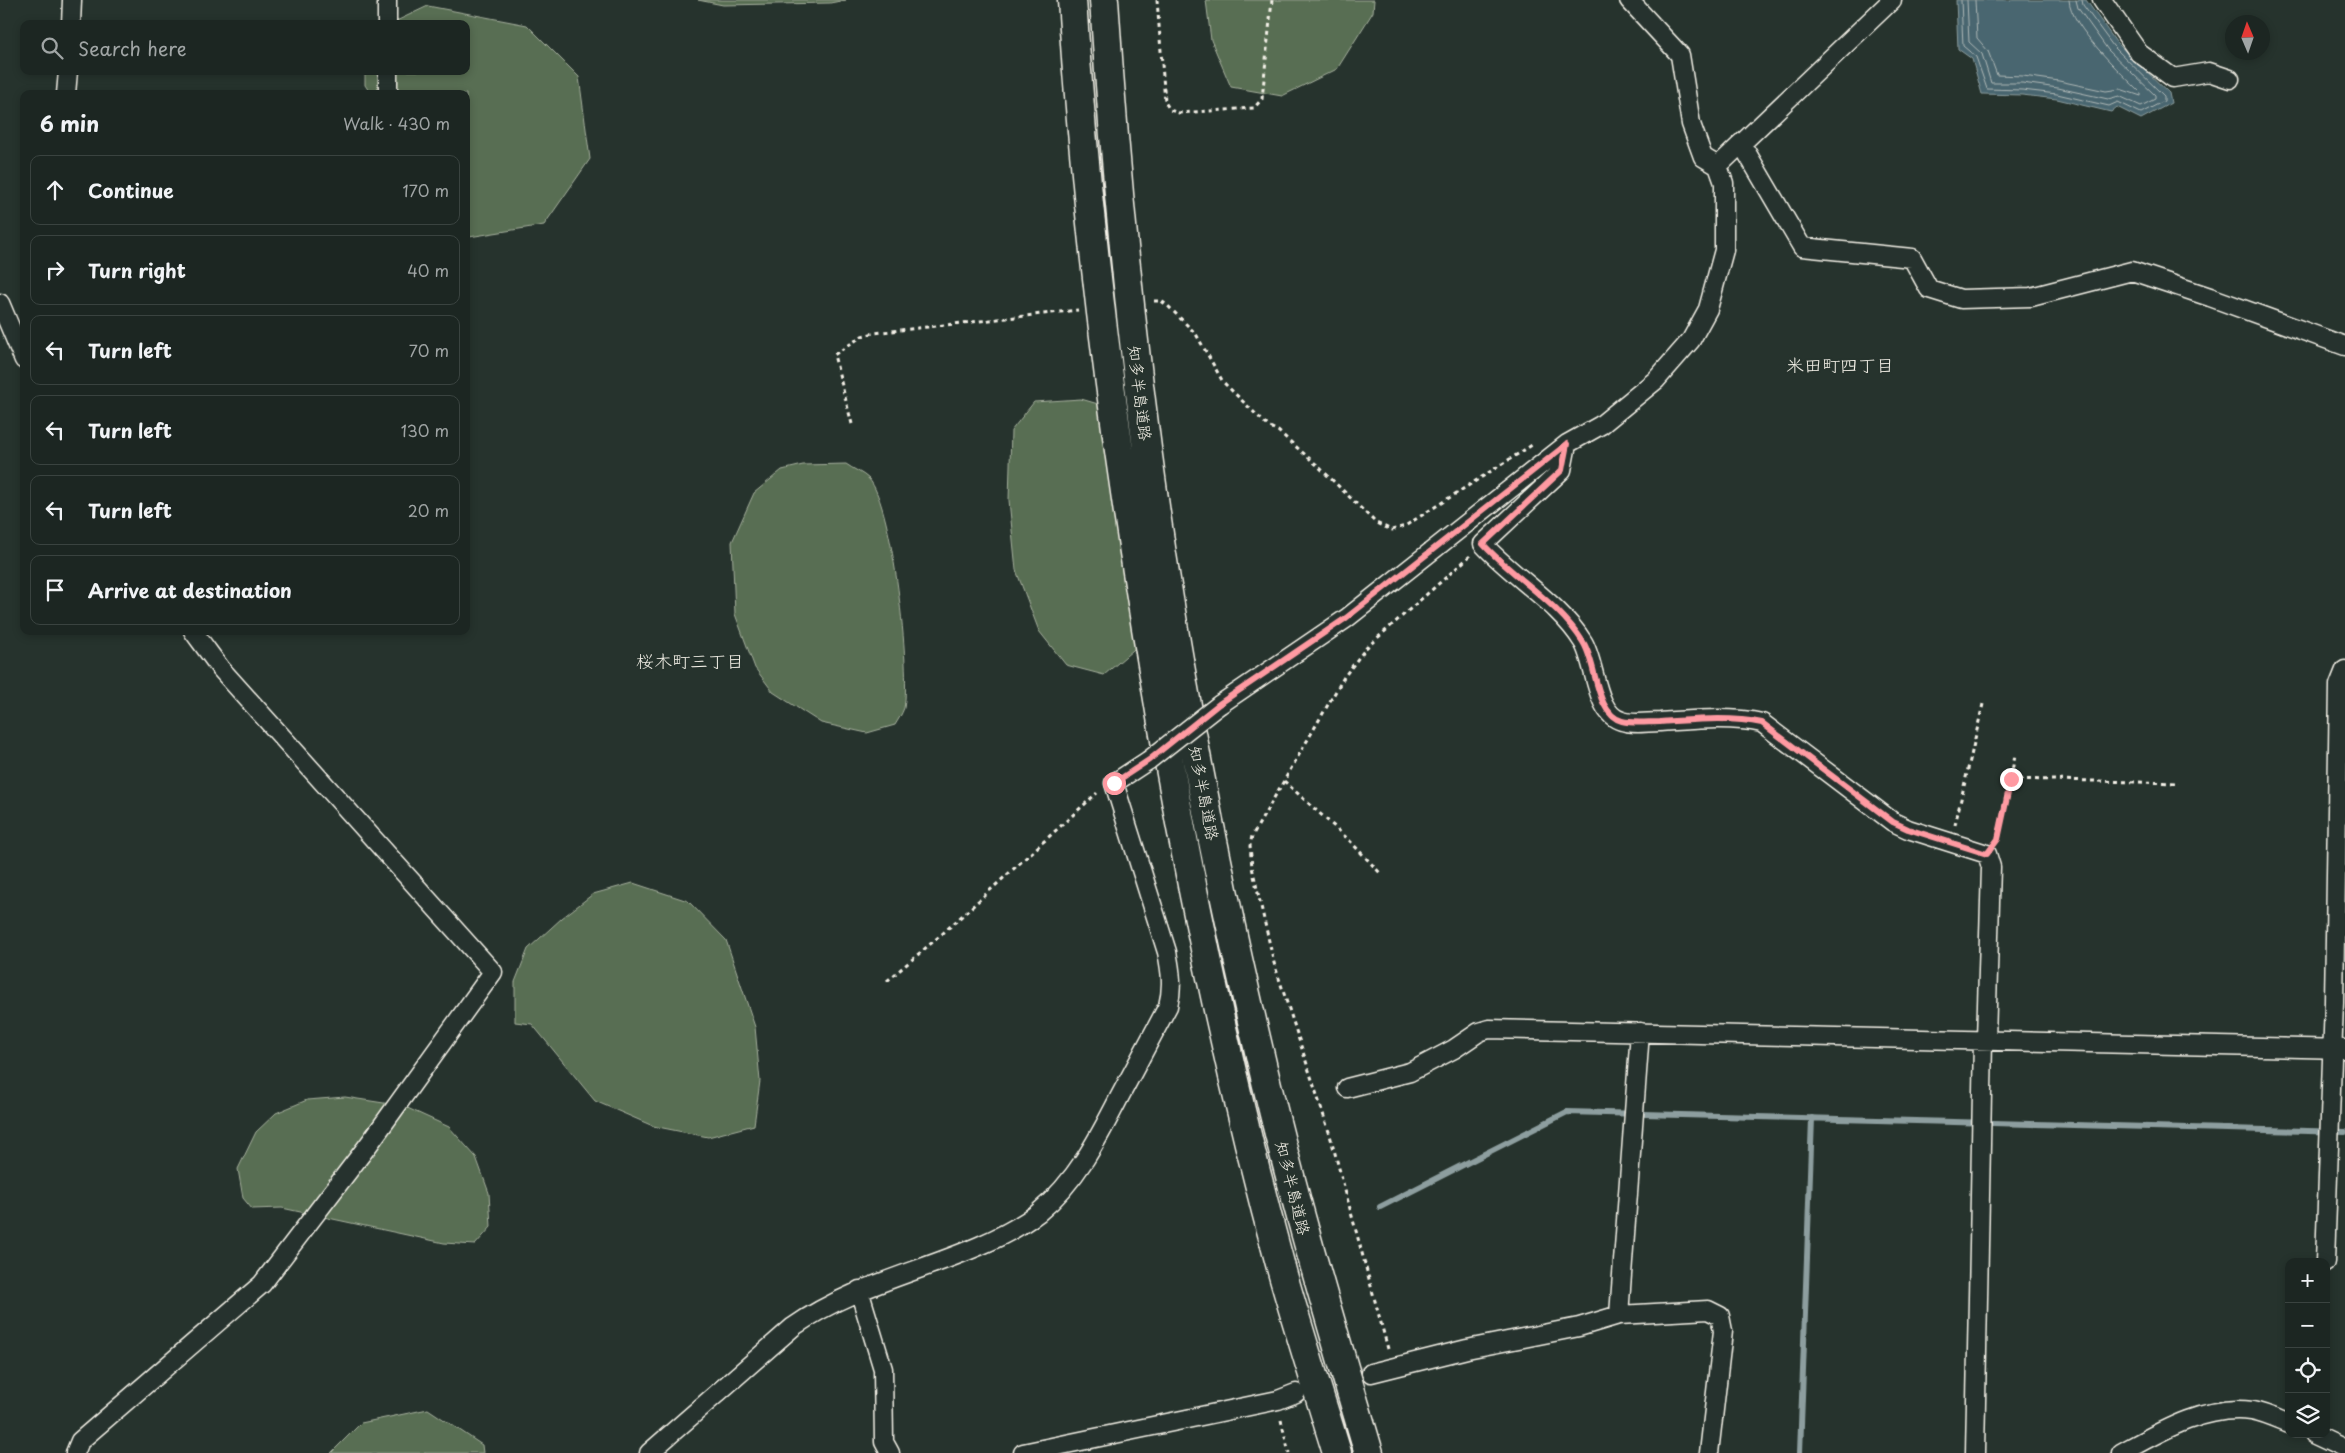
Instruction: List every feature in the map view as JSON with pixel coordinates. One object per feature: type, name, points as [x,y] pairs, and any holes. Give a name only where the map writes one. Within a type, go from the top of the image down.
[{"type":"highway","name":"知多半島道路","points":[[1072,0],[1078,98],[1091,242],[1108,378],[1141,602],[1178,819],[1229,1060],[1276,1247],[1338,1453]]},
{"type":"highway","name":"知多半島道路","points":[[1104,0],[1124,248],[1138,373],[1168,599],[1208,814],[1259,1054],[1314,1267],[1369,1453]]},
{"type":"street","points":[[71,20],[72,0]]},
{"type":"street","points":[[387,0],[387,20]]},
{"type":"street","points":[[649,1453],[792,1327],[818,1309],[859,1290],[980,1246],[1017,1227],[1039,1212],[1071,1180],[1092,1149],[1168,1006],[1172,991],[1172,979],[1167,952],[1114,783],[1149,760],[1219,704],[1346,618],[1567,444],[1601,425],[1656,380],[1691,340],[1708,309],[1724,250],[1724,183],[1718,166],[1703,157],[1691,124],[1680,55],[1629,0]]},
{"type":"street","points":[[1718,166],[1892,0]]},
{"type":"street","points":[[2102,0],[2139,53],[2173,78],[2209,72],[2230,79]]},
{"type":"street","points":[[66,90],[68,75]]},
{"type":"street","points":[[388,75],[388,90]]},
{"type":"street","points":[[1741,143],[1802,247],[1912,258],[1929,289],[1961,299],[2031,297],[2132,271],[2210,296],[2345,346]]},
{"type":"street","points":[[0,303],[20,350]]},
{"type":"street","points":[[1567,444],[1562,470],[1483,544],[1499,562],[1559,613],[1583,642],[1603,705],[1614,718],[1634,723],[1714,720],[1749,720],[1762,723],[1893,822],[1908,829],[1987,854],[1991,867],[1984,1040],[1975,1453]]},
{"type":"street","points":[[75,1453],[80,1441],[262,1284],[369,1144],[493,972],[221,668],[196,635]]},
{"type":"street","points":[[2325,1258],[2339,1049],[2339,684],[2345,670]]},
{"type":"street","points":[[1347,1088],[1410,1072],[1454,1049],[1479,1032],[1488,1029],[2339,1049]]},
{"type":"street","points":[[1619,1315],[1640,1032]]},
{"type":"street","points":[[859,1290],[883,1369],[884,1442],[890,1453]]},
{"type":"street","points":[[1371,1373],[1467,1349],[1579,1327],[1619,1315],[1708,1310],[1720,1316],[1723,1331],[1709,1453]]},
{"type":"street","points":[[1022,1453],[1278,1400],[1296,1393]]},
{"type":"street","points":[[2121,1453],[2159,1432],[2203,1415],[2219,1412],[2252,1411],[2285,1423]]},
{"type":"street","points":[[2323,1438],[2345,1449]]},
{"type":"path","points":[[1157,0],[1165,102],[1170,110],[1178,113],[1254,108],[1262,99],[1272,0]]},
{"type":"path","points":[[1146,301],[1161,301],[1167,305],[1196,334],[1223,382],[1268,426],[1278,430],[1317,465],[1376,523],[1392,530],[1405,526],[1534,443]]},
{"type":"path","points":[[852,424],[834,355],[862,336],[874,333],[1081,310]]},
{"type":"path","points":[[1395,1367],[1330,1135],[1274,963],[1252,867],[1250,846],[1252,836],[1344,677],[1366,648],[1483,544]]},
{"type":"path","points":[[1952,842],[1983,704]]},
{"type":"path","points":[[1987,854],[1998,839],[2014,756]]},
{"type":"path","points":[[2011,779],[2179,782]]},
{"type":"path","points":[[1284,781],[1349,840],[1382,875]]},
{"type":"path","points":[[887,981],[942,934],[1098,792],[1114,783]]},
{"type":"path","points":[[1278,1400],[1289,1453]]},
{"type":"green space","points":[[698,0],[846,0],[830,3],[723,5]]},
{"type":"green space","points":[[1206,0],[1374,0],[1373,12],[1337,69],[1282,96],[1231,87],[1211,40]]},
{"type":"green space","points":[[428,6],[527,25],[579,77],[590,159],[544,225],[470,237],[470,90],[368,90],[365,85],[365,75],[470,75],[470,20],[398,20]]},
{"type":"green space","points":[[1081,399],[1153,420],[1140,644],[1104,675],[1066,665],[1039,631],[1016,570],[1009,500],[1011,431],[1034,402]]},
{"type":"green space","points":[[846,464],[869,479],[878,495],[886,521],[898,590],[905,660],[904,708],[901,715],[895,725],[867,733],[821,723],[773,692],[755,668],[735,614],[732,542],[754,493],[782,470],[803,465]]},
{"type":"green space","points":[[633,883],[688,901],[726,940],[755,1027],[760,1081],[754,1125],[708,1137],[653,1126],[595,1101],[532,1024],[515,1022],[515,982],[528,949],[562,918],[593,894]]},
{"type":"green space","points":[[345,1097],[403,1106],[449,1127],[476,1157],[489,1193],[491,1227],[475,1245],[444,1243],[282,1208],[252,1209],[243,1198],[238,1169],[256,1132],[276,1113],[307,1100]]},
{"type":"green space","points":[[428,1409],[482,1445],[483,1453],[331,1453],[361,1423]]},
{"type":"water","points":[[1956,0],[2086,0],[2116,42],[2169,93],[2171,103],[2141,119],[2117,107],[2111,112],[2057,99],[2022,95],[1982,94],[1972,59],[1958,49]]},
{"type":"waterway","points":[[1380,1207],[1567,1112],[2345,1132]]},
{"type":"waterway","points":[[1800,1453],[1812,1118]]},
{"type":"tunnel","points":[[1307,1390],[1371,1373]]},
{"type":"district","name":"米田町四丁目","points":[[1840,364]]},
{"type":"district","name":"桜木町三丁目","points":[[690,660]]},
{"type":"route","points":[[1114,783],[1149,760],[1219,704],[1346,618],[1567,444],[1562,470],[1483,544],[1499,562],[1559,613],[1583,642],[1603,705],[1614,718],[1634,723],[1714,720],[1749,720],[1762,723],[1774,730],[1893,822],[1908,829],[1987,854],[1998,839],[2011,779]]}]
